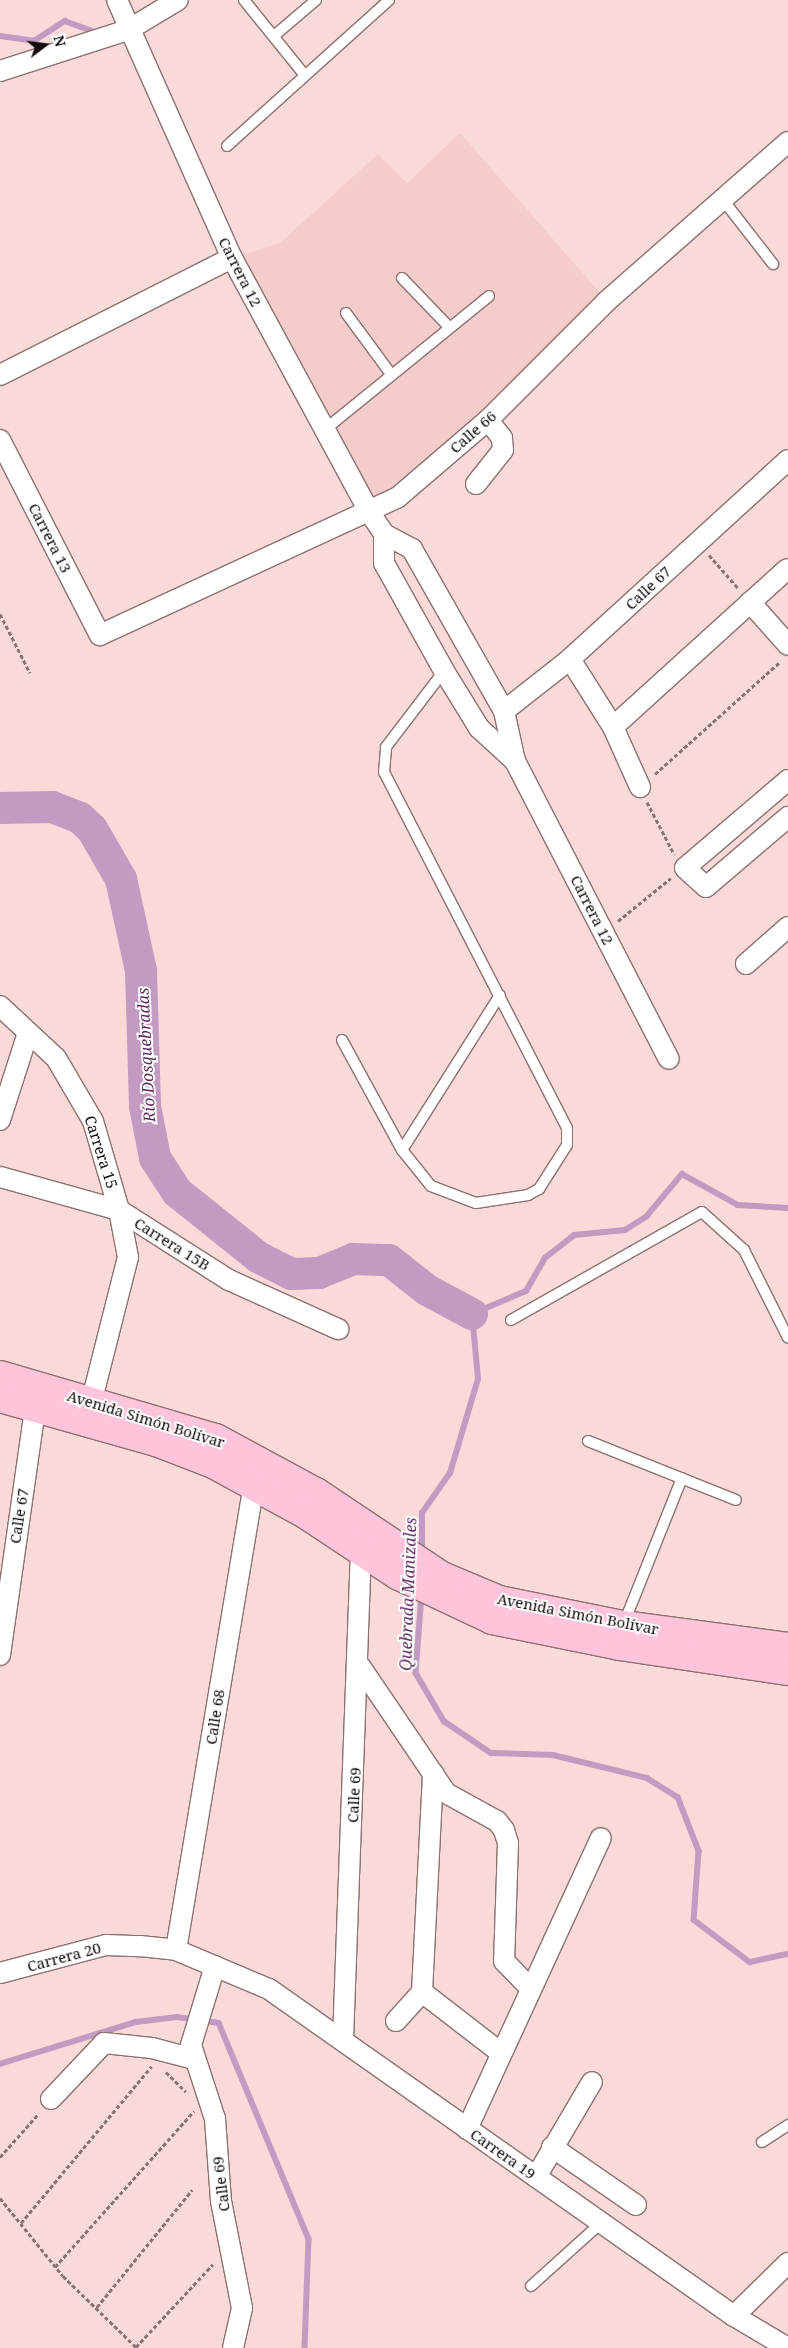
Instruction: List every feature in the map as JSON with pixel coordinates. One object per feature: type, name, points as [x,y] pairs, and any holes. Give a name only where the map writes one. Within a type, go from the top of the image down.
[{"type":"main road","name":"Avenida Simón Bolívar","points":[[0,1375],[216,1438],[263,1460],[402,1566],[492,1620],[748,1654],[788,1647]]},
{"type":"main road","name":"Avenida Simón Bolívar","points":[[0,1398],[156,1442],[254,1483],[361,1551],[402,1566]]},
{"type":"main road","name":"Avenida Simón Bolívar","points":[[441,1588],[623,1625],[748,1654],[788,1671]]},
{"type":"street","name":"Carrera 12","points":[[117,0],[128,30],[232,258],[323,431],[370,513],[384,534],[412,549],[504,712],[515,761],[668,1059]]},
{"type":"street","points":[[0,70],[128,30],[178,0]]},
{"type":"street","name":"Calle 66","points":[[100,635],[370,513],[397,498],[488,420],[608,301],[786,149]]},
{"type":"street","points":[[0,376],[232,258]]},
{"type":"street","points":[[476,484],[503,450],[502,438],[488,420]]},
{"type":"street","name":"Carrera 13","points":[[0,440],[100,635]]},
{"type":"street","name":"Calle 67","points":[[504,712],[570,660],[788,460]]},
{"type":"street","name":"Carrera 12","points":[[384,534],[384,563],[444,671],[479,728],[515,761]]},
{"type":"street","points":[[613,727],[787,569]]},
{"type":"street","points":[[750,602],[788,645]]},
{"type":"street","points":[[570,660],[613,727],[640,787]]},
{"type":"street","points":[[788,780],[685,868],[706,887],[788,817]]},
{"type":"street","points":[[746,964],[788,927]]},
{"type":"street","name":"Carrera 15","points":[[0,1006],[56,1058],[93,1121],[119,1210]]},
{"type":"street","points":[[0,1120],[28,1033]]},
{"type":"street","name":"Carrera 15B","points":[[0,1177],[119,1210],[228,1280],[338,1329]]},
{"type":"street","points":[[91,1403],[128,1257],[119,1210]]},
{"type":"street","name":"Calle 67","points":[[0,1655],[2,1608],[35,1408]]},
{"type":"street","name":"Calle 68","points":[[176,1950],[254,1483]]},
{"type":"street","name":"Calle 69","points":[[343,2040],[360,1666],[361,1551]]},
{"type":"street","points":[[360,1666],[446,1793],[498,1821],[504,1830],[508,1843],[504,1961],[530,1988]]},
{"type":"street","points":[[396,2022],[422,1992],[433,1773]]},
{"type":"street","points":[[467,2128],[530,1988],[601,1838]]},
{"type":"street","name":"Carrera 20","points":[[0,1973],[106,1945],[176,1950],[212,1973]]},
{"type":"street","name":"Calle 69","points":[[212,1973],[194,2031],[194,2059],[215,2119],[221,2201],[242,2308],[233,2348]]},
{"type":"street","name":"Carrera 19","points":[[212,1973],[269,1989],[734,2316],[788,2348]]},
{"type":"street","points":[[422,1992],[501,2053]]},
{"type":"street","points":[[51,2099],[104,2043],[152,2048],[194,2059]]},
{"type":"street","points":[[536,2176],[592,2082]]},
{"type":"street","points":[[552,2147],[636,2205]]},
{"type":"street","points":[[734,2316],[788,2263]]},
{"type":"lane","points":[[244,0],[275,35],[303,73]]},
{"type":"lane","points":[[275,35],[316,0]]},
{"type":"lane","points":[[227,146],[303,73],[389,0]]},
{"type":"lane","points":[[724,201],[773,264]]},
{"type":"lane","points":[[402,278],[449,328]]},
{"type":"lane","points":[[323,431],[489,296]]},
{"type":"lane","points":[[346,313],[391,374]]},
{"type":"lane","points":[[342,1040],[402,1150],[431,1186],[476,1203],[528,1196],[539,1189],[567,1145],[567,1128],[384,772],[386,747],[444,671]]},
{"type":"lane","points":[[402,1150],[500,995]]},
{"type":"lane","points":[[511,1320],[702,1212],[744,1250],[788,1338]]},
{"type":"lane","points":[[588,1441],[736,1500]]},
{"type":"lane","points":[[623,1625],[682,1478]]},
{"type":"lane","points":[[762,2142],[788,2125]]},
{"type":"lane","points":[[531,2286],[601,2223]]},
{"type":"path","points":[[697,542],[750,602]]},
{"type":"path","points":[[0,614],[30,673]]},
{"type":"path","points":[[604,932],[685,868],[669,848],[640,787],[788,655]]},
{"type":"path","points":[[21,2223],[157,2062]]},
{"type":"path","points":[[163,2068],[193,2100]]},
{"type":"path","points":[[0,2156],[51,2099]]},
{"type":"path","points":[[56,2267],[199,2106]]},
{"type":"path","points":[[97,2307],[192,2190]]},
{"type":"path","points":[[0,2198],[56,2267],[136,2347],[213,2264]]},
{"type":"shaded area","points":[[460,133],[607,301],[370,513],[232,258],[280,243],[378,154],[407,183]]},
{"type":"waterway","points":[[0,36],[34,41],[65,21],[92,31]]},
{"type":"waterway","name":"Río Dosquebradas","points":[[0,808],[52,807],[80,818],[92,829],[121,879],[141,971],[145,1106],[155,1158],[177,1192],[258,1257],[292,1274],[319,1273],[353,1259],[389,1260],[427,1290],[472,1314]]},
{"type":"waterway","points":[[422,1553],[422,1513],[450,1473],[478,1379],[472,1314],[526,1291],[545,1258],[574,1235],[625,1230],[646,1217],[682,1174],[738,1205],[788,1208]]},
{"type":"waterway","name":"Quebrada Manizales","points":[[422,1595],[416,1673],[444,1721],[491,1753],[553,1755],[647,1778],[678,1797],[699,1851],[694,1920],[750,1962],[788,1954]]},
{"type":"waterway","points":[[0,2064],[136,2022],[177,2017],[219,2023],[309,2239],[305,2348]]}]
